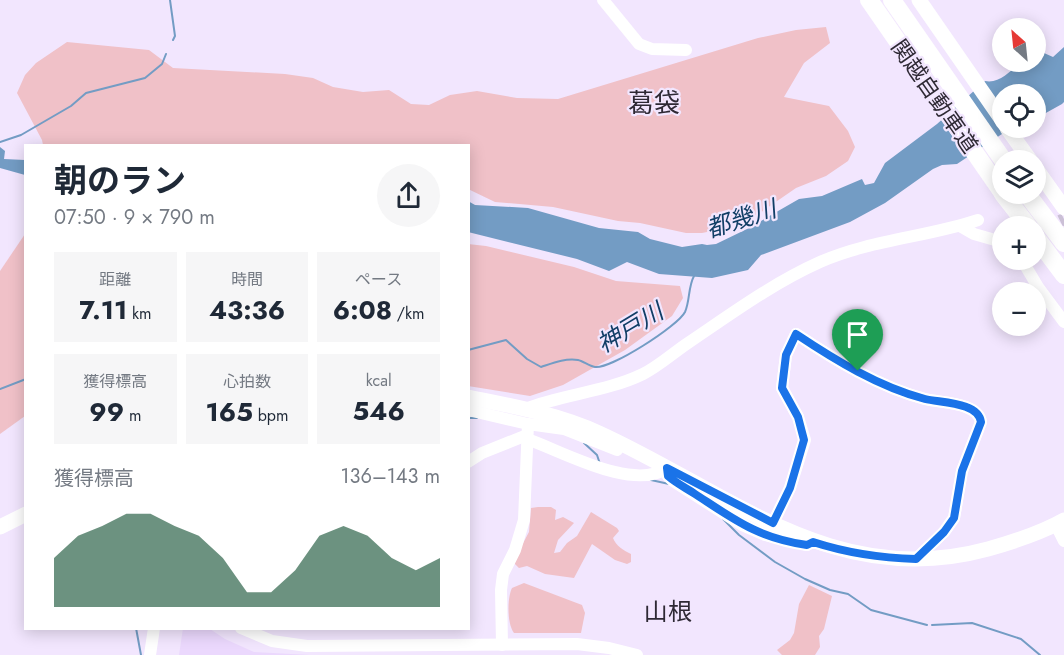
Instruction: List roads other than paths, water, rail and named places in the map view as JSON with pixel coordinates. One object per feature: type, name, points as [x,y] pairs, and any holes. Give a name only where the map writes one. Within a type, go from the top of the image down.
[{"type":"highway","name":"関越自動車道","points":[[869,0],[992,177]]},
{"type":"highway","name":"関越自動車道","points":[[892,0],[996,150]]},
{"type":"highway","name":"関越自動車道","points":[[1011,204],[1020,216]]},
{"type":"highway","points":[[1035,204],[1064,243]]},
{"type":"highway","points":[[1046,250],[1064,274]]},
{"type":"main road","points":[[919,0],[992,106]]},
{"type":"main road","points":[[1046,183],[1064,207]]},
{"type":"main road","points":[[470,398],[527,427],[585,426],[813,542],[851,552],[916,559],[966,555],[1060,522]]},
{"type":"main road","points":[[0,527],[24,515]]},
{"type":"street","points":[[603,0],[639,44],[652,50],[686,50]]},
{"type":"street","points":[[470,461],[527,427],[550,400],[602,388],[642,374],[781,282],[822,261],[886,241],[960,226],[978,220]]},
{"type":"street","points":[[960,226],[974,234],[992,239]]},
{"type":"street","points":[[1028,270],[1064,322]]},
{"type":"street","points":[[773,523],[790,488],[804,440],[798,417],[782,388],[786,355],[796,334],[885,384],[922,399],[973,410],[980,418],[981,422],[962,471],[954,518],[944,532],[916,559]]},
{"type":"street","points":[[470,411],[527,427],[610,472],[659,474],[662,465]]},
{"type":"street","points":[[502,645],[503,574],[515,550],[524,520],[527,427]]},
{"type":"street","points":[[662,465],[673,481],[742,525],[794,543],[807,545],[813,542]]},
{"type":"street","points":[[1060,522],[1064,541]]},
{"type":"street","points":[[150,655],[154,630]]},
{"type":"street","points":[[246,630],[272,641],[381,651],[577,644],[609,648],[637,655]]},
{"type":"water","name":"都幾川","points":[[1064,47],[1064,102],[1062,104],[1046,113],[1046,84],[992,84],[992,138],[996,138],[957,164],[942,165],[933,169],[885,203],[850,222],[761,255],[748,270],[712,278],[659,274],[627,262],[609,271],[577,259],[470,232],[470,202],[475,205],[528,208],[599,228],[638,232],[650,239],[682,247],[716,244],[799,199],[822,196],[862,179],[865,185],[874,183],[885,163],[937,124],[985,81],[996,80],[1009,72],[1046,72],[1046,54],[1053,57]]},
{"type":"water","points":[[0,147],[5,151],[4,159],[24,160],[24,175],[0,168]]},
{"type":"waterway","points":[[170,0],[175,36],[173,40]]},
{"type":"waterway","points":[[0,142],[21,135],[71,106],[86,93],[145,78],[162,64],[166,54]]},
{"type":"waterway","name":"神戸川","points":[[470,349],[506,340],[527,359],[541,367],[559,361],[573,360],[595,367],[603,366],[643,346],[680,318],[687,308],[694,276]]},
{"type":"waterway","points":[[0,389],[24,380]]},
{"type":"waterway","points":[[470,418],[477,418]]},
{"type":"waterway","points":[[584,443],[597,455],[600,464]]},
{"type":"waterway","points":[[651,480],[669,484]]},
{"type":"waterway","points":[[723,519],[739,535],[775,562],[805,579],[830,590],[848,594],[871,610],[927,625]]},
{"type":"waterway","points":[[932,625],[972,623],[1021,639],[1040,655]]},
{"type":"waterway","name":"神戸川","points":[[136,630],[141,655]]},
{"type":"tunnel","points":[[1046,228],[1064,219]]},
{"type":"district","name":"葛袋","points":[[654,103]]},
{"type":"district","name":"山根","points":[[668,612]]}]
